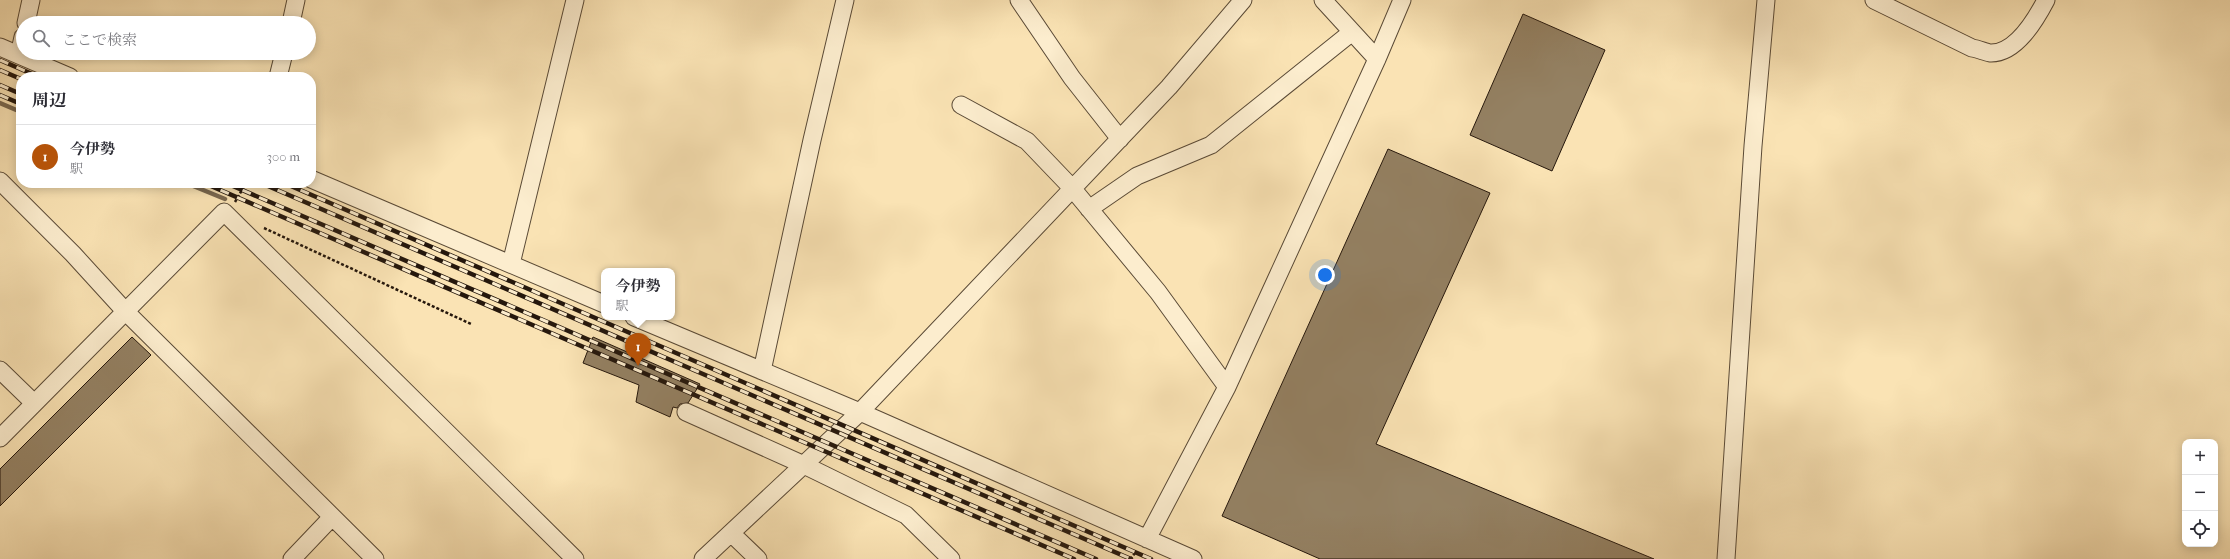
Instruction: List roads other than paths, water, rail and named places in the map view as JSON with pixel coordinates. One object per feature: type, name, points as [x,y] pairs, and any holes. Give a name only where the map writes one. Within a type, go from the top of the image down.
[{"type":"street","points":[[28,16],[31,0]]},
{"type":"street","points":[[293,16],[296,0]]},
{"type":"street","points":[[511,264],[575,0]]},
{"type":"street","points":[[762,371],[845,0]]},
{"type":"street","points":[[1019,0],[1072,78],[1120,139]]},
{"type":"street","points":[[703,559],[860,412],[1169,87],[1243,0]]},
{"type":"street","points":[[1323,0],[1377,59]]},
{"type":"street","points":[[1147,540],[1227,387],[1377,59],[1402,0]]},
{"type":"street","points":[[1726,559],[1753,146],[1766,0]]},
{"type":"street","points":[[1874,0],[1972,48],[1990,53],[2000,51],[2019,40],[2034,21],[2046,0]]},
{"type":"street","points":[[1089,209],[1137,176],[1211,145],[1352,32]]},
{"type":"street","points":[[0,47],[16,54]]},
{"type":"street","points":[[31,60],[58,72]]},
{"type":"street","points":[[279,72],[282,60]]},
{"type":"street","points":[[961,105],[1027,141],[1072,188],[1158,292],[1227,387]]},
{"type":"street","points":[[0,181],[73,254],[125,310],[375,559]]},
{"type":"street","points":[[316,181],[601,303]]},
{"type":"street","points":[[0,438],[125,310],[224,212],[575,559]]},
{"type":"street","points":[[641,320],[860,412],[1193,559]]},
{"type":"street","points":[[0,370],[34,403]]},
{"type":"street","points":[[686,412],[804,465],[906,515],[951,559]]},
{"type":"street","points":[[292,559],[332,516]]},
{"type":"street","points":[[731,533],[758,559]]},
{"type":"waterway","points":[[0,103],[16,110]]},
{"type":"waterway","points":[[198,188],[225,199]]},
{"type":"railway","points":[[0,60],[28,72]]},
{"type":"railway","points":[[0,70],[16,77]]},
{"type":"railway","points":[[0,85],[16,92]]},
{"type":"railway","points":[[0,95],[16,102]]},
{"type":"railway","points":[[216,188],[1074,559]]},
{"type":"railway","points":[[238,188],[1096,559]]},
{"type":"railway","points":[[273,188],[1131,559]]},
{"type":"railway","points":[[296,188],[1151,559]]},
{"type":"place","name":"今伊勢","points":[[638,366]]}]
